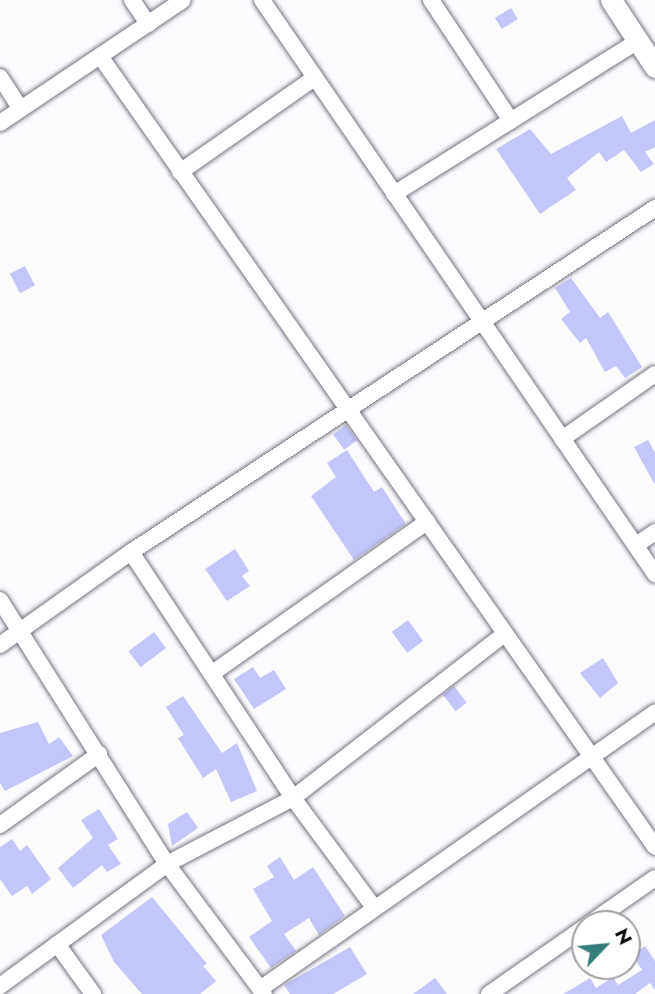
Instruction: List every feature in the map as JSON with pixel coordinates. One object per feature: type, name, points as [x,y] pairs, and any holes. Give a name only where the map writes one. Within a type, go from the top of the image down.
[{"type":"street","points":[[132,0],[148,24]]},
{"type":"street","points":[[0,122],[183,0]]},
{"type":"street","points":[[262,0],[655,574]]},
{"type":"street","points":[[431,0],[511,121]]},
{"type":"street","points":[[611,0],[655,67]]},
{"type":"street","points":[[394,194],[638,41]]},
{"type":"street","points":[[100,56],[180,172],[352,408],[503,635],[588,757],[655,846]]},
{"type":"street","points":[[0,77],[21,109]]},
{"type":"street","points":[[180,172],[314,78]]},
{"type":"street","points":[[0,645],[131,552],[655,208]]},
{"type":"street","points":[[562,439],[655,373]]},
{"type":"street","points":[[214,672],[427,522]]},
{"type":"street","points":[[635,545],[655,532]]},
{"type":"street","points":[[131,552],[214,672],[293,797],[373,906]]},
{"type":"street","points":[[0,600],[167,863],[262,992],[373,906],[655,712]]},
{"type":"street","points":[[0,985],[167,863],[293,797],[503,635]]},
{"type":"street","points":[[0,825],[99,754]]},
{"type":"street","points":[[609,910],[655,878]]},
{"type":"street","points":[[489,994],[571,936]]},
{"type":"street","points":[[57,944],[93,994]]},
{"type":"building","points":[[511,8],[518,19],[502,29],[495,18]]},
{"type":"building","points":[[622,116],[631,133],[655,120],[655,147],[645,152],[654,164],[641,172],[624,150],[606,162],[599,152],[567,178],[576,190],[540,214],[496,149],[530,129],[551,154]]},
{"type":"building","points":[[25,266],[35,286],[20,293],[10,274]]},
{"type":"building","points":[[571,278],[600,318],[608,312],[642,367],[625,378],[616,366],[605,372],[586,338],[580,343],[561,319],[570,312],[555,288]]},
{"type":"building","points":[[346,425],[357,440],[344,450],[333,434]]},
{"type":"building","points":[[648,440],[655,453],[655,485],[634,447]]},
{"type":"building","points":[[347,450],[374,492],[382,487],[406,524],[354,560],[311,496],[336,477],[327,463]]},
{"type":"building","points":[[235,549],[249,571],[242,576],[250,586],[227,601],[205,569]]},
{"type":"building","points":[[408,620],[423,641],[407,653],[392,632]]},
{"type":"building","points":[[154,632],[166,648],[140,667],[128,651]]},
{"type":"building","points":[[603,658],[618,683],[600,698],[580,673]]},
{"type":"building","points":[[253,667],[260,678],[274,670],[286,689],[254,709],[234,679]]},
{"type":"building","points":[[454,686],[467,703],[455,711],[443,694]]},
{"type":"building","points":[[183,696],[222,753],[237,743],[257,791],[231,802],[216,769],[203,778],[178,738],[184,735],[166,707]]},
{"type":"building","points":[[38,722],[49,744],[59,737],[73,756],[5,791],[0,783],[0,733]]},
{"type":"building","points":[[99,809],[118,839],[108,845],[121,864],[107,872],[102,865],[73,888],[58,868],[93,838],[81,820]]},
{"type":"building","points":[[187,812],[198,828],[172,846],[168,824]]},
{"type":"building","points":[[12,839],[20,851],[27,845],[51,879],[32,894],[27,886],[12,896],[0,879],[0,847]]},
{"type":"building","points":[[280,857],[294,880],[313,867],[345,916],[319,935],[309,918],[284,934],[296,951],[271,968],[249,937],[272,921],[253,889],[274,877],[267,866]]},
{"type":"building","points":[[152,897],[207,964],[203,966],[216,981],[200,994],[142,994],[114,962],[101,935]]},
{"type":"building","points":[[645,946],[655,961],[655,990],[650,983],[635,994],[563,994],[587,980],[591,980],[596,988],[608,980],[615,980],[618,985],[626,980],[641,980],[641,949]]},
{"type":"building","points":[[350,947],[367,974],[333,994],[290,994],[284,985]]},
{"type":"building","points":[[435,978],[447,994],[413,994]]}]
